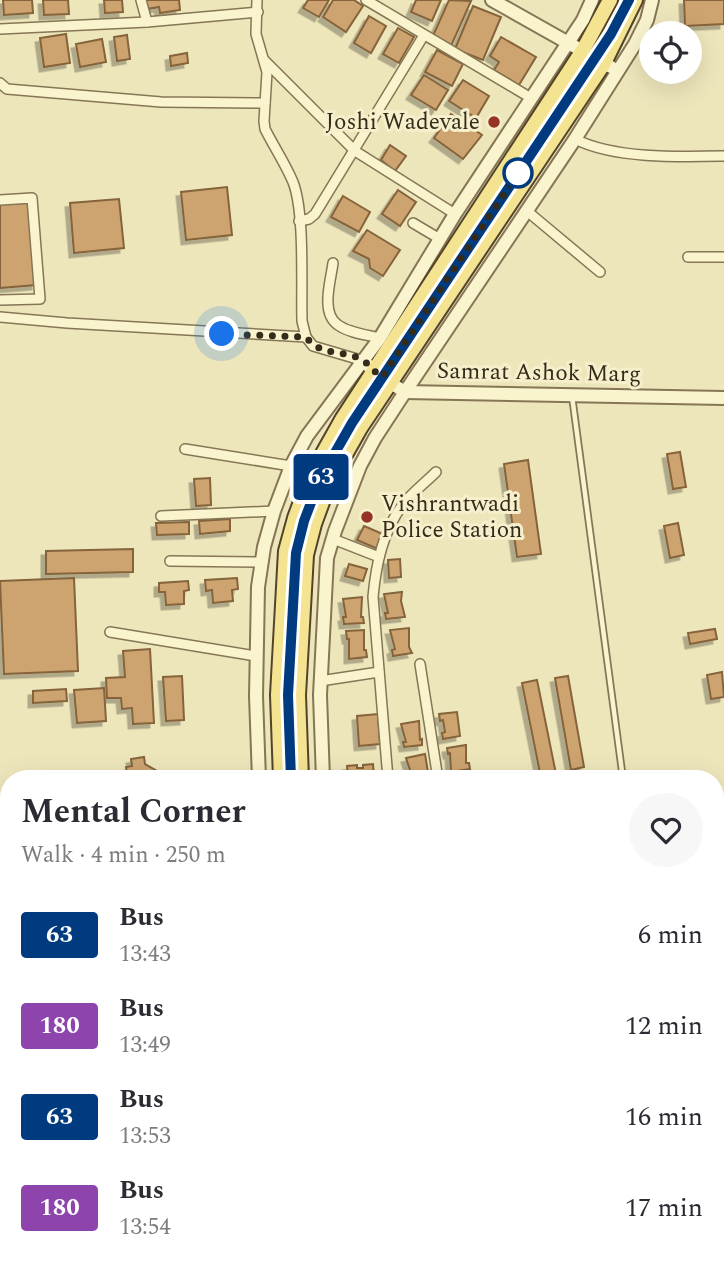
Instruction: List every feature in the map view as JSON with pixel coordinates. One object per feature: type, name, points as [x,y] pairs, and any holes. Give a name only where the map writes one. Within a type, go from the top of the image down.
[{"type":"main road","points":[[301,770],[298,695],[306,555],[329,483],[360,428],[377,373],[594,57],[610,0]]},
{"type":"main road","points":[[281,770],[278,695],[286,551],[311,475],[343,418],[377,373],[635,0]]},
{"type":"street","points":[[141,0],[147,22]]},
{"type":"street","points":[[257,0],[256,34],[267,72],[265,129],[293,183],[299,221],[302,321],[306,337],[313,346],[377,373]]},
{"type":"street","points":[[366,0],[531,98]]},
{"type":"street","points":[[492,0],[618,71]]},
{"type":"street","points":[[259,770],[256,656],[258,587],[274,511],[291,466],[307,436],[377,373],[380,338],[455,214],[569,41],[592,0]]},
{"type":"street","points":[[323,770],[320,681],[326,569],[333,539],[360,466],[405,391],[618,71],[647,20],[652,0]]},
{"type":"street","points":[[0,29],[147,22],[258,12]]},
{"type":"street","points":[[299,221],[314,214],[424,35]]},
{"type":"street","points":[[263,59],[355,151],[455,214]]},
{"type":"street","points":[[0,83],[7,89],[161,102],[265,103]]},
{"type":"street","points":[[575,139],[592,148],[618,152],[724,156]]},
{"type":"street","points":[[0,200],[32,198],[40,299],[0,300]]},
{"type":"street","points":[[527,211],[600,272]]},
{"type":"street","points":[[413,223],[440,239]]},
{"type":"street","points":[[688,257],[724,257]]},
{"type":"street","points":[[333,263],[328,303],[330,316],[338,326],[380,338]]},
{"type":"street","points":[[0,317],[67,324],[306,337]]},
{"type":"street","name":"Samrat Ashok Marg","points":[[377,373],[405,391],[724,398]]},
{"type":"street","points":[[185,449],[291,466]]},
{"type":"street","points":[[387,770],[373,597],[379,557],[389,530],[404,503],[436,472]]},
{"type":"street","points":[[161,516],[274,511]]},
{"type":"street","points":[[333,539],[379,557]]},
{"type":"street","points":[[170,561],[262,562]]},
{"type":"street","points":[[110,632],[256,656]]},
{"type":"street","points":[[420,664],[437,770]]},
{"type":"street","points":[[320,681],[379,672]]},
{"type":"lane","points":[[594,57],[611,34],[629,0]]},
{"type":"lane","points":[[291,770],[288,695],[296,553],[304,521],[320,479],[377,373]]},
{"type":"lane","points":[[572,395],[622,770]]},
{"type":"building","points":[[3,0],[32,0],[33,13],[4,15]]},
{"type":"building","points":[[43,0],[68,0],[69,14],[44,15]]},
{"type":"building","points":[[104,0],[122,0],[123,12],[105,13]]},
{"type":"building","points":[[145,0],[179,0],[180,10],[160,13],[159,7],[147,9]]},
{"type":"building","points":[[308,0],[329,0],[319,17],[303,8]]},
{"type":"building","points":[[333,0],[354,0],[363,6],[346,32],[323,17]]},
{"type":"building","points":[[416,0],[441,0],[432,21],[411,12]]},
{"type":"building","points":[[449,0],[471,1],[451,46],[432,38]]},
{"type":"building","points":[[684,0],[724,0],[724,24],[702,25],[702,21],[685,21]]},
{"type":"building","points":[[473,6],[501,17],[483,60],[455,49]]},
{"type":"building","points":[[369,16],[386,26],[371,53],[354,43]]},
{"type":"building","points":[[398,28],[414,37],[399,63],[383,54]]},
{"type":"building","points":[[66,34],[70,63],[44,67],[40,38]]},
{"type":"building","points":[[127,35],[130,59],[117,61],[114,37]]},
{"type":"building","points":[[501,37],[536,57],[519,85],[494,70],[499,62],[490,56]]},
{"type":"building","points":[[102,39],[106,62],[80,67],[76,44]]},
{"type":"building","points":[[437,50],[463,64],[452,86],[425,72]]},
{"type":"building","points":[[187,53],[188,63],[171,66],[170,56]]},
{"type":"building","points":[[424,75],[448,90],[436,110],[411,95]]},
{"type":"building","points":[[463,80],[489,96],[476,118],[449,101]]},
{"type":"building","points":[[451,114],[482,135],[463,159],[434,138]]},
{"type":"building","points":[[390,145],[406,156],[395,171],[381,160]]},
{"type":"building","points":[[227,187],[232,235],[186,240],[181,192]]},
{"type":"building","points":[[398,190],[416,202],[400,226],[382,214]]},
{"type":"building","points":[[343,196],[370,212],[359,232],[331,217]]},
{"type":"building","points":[[119,199],[124,248],[74,253],[70,203]]},
{"type":"building","points":[[28,201],[36,285],[0,288],[0,203]]},
{"type":"building","points":[[367,230],[400,250],[383,276],[370,268],[369,259],[353,251]]},
{"type":"building","points":[[680,452],[686,487],[673,489],[667,454]]},
{"type":"building","points":[[528,460],[541,554],[517,557],[504,464]]},
{"type":"building","points":[[210,478],[211,505],[196,506],[194,479]]},
{"type":"building","points":[[230,519],[230,531],[200,534],[199,521]]},
{"type":"building","points":[[189,522],[189,534],[157,535],[156,523]]},
{"type":"building","points":[[678,523],[684,555],[670,558],[664,526]]},
{"type":"building","points":[[364,526],[385,535],[378,549],[357,540]]},
{"type":"building","points":[[133,549],[133,572],[46,574],[46,551]]},
{"type":"building","points":[[400,559],[401,577],[389,578],[388,560]]},
{"type":"building","points":[[349,564],[367,569],[363,581],[345,576]]},
{"type":"building","points":[[74,578],[78,671],[4,674],[0,581]]},
{"type":"building","points":[[237,578],[238,589],[232,590],[233,601],[213,603],[212,590],[206,591],[205,580]]},
{"type":"building","points":[[188,581],[189,590],[184,591],[184,604],[166,605],[165,592],[159,592],[159,583]]},
{"type":"building","points":[[402,592],[405,617],[386,619],[385,613],[388,613],[384,594]]},
{"type":"building","points":[[362,597],[361,617],[364,623],[344,624],[343,617],[346,617],[343,599]]},
{"type":"building","points":[[409,628],[409,647],[412,653],[393,656],[392,650],[395,649],[390,630]]},
{"type":"building","points":[[715,629],[717,639],[690,644],[688,633]]},
{"type":"building","points":[[364,630],[364,650],[367,657],[349,659],[349,639],[346,631]]},
{"type":"building","points":[[150,649],[154,723],[133,724],[132,708],[122,709],[121,698],[107,698],[106,678],[125,677],[123,651]]},
{"type":"building","points":[[722,672],[724,697],[711,699],[707,675]]},
{"type":"building","points":[[182,676],[184,720],[166,721],[163,677]]},
{"type":"building","points":[[568,676],[584,767],[571,770],[555,678]]},
{"type":"building","points":[[537,680],[555,770],[539,770],[522,683]]},
{"type":"building","points":[[104,688],[106,721],[77,723],[74,690]]},
{"type":"building","points":[[66,689],[67,701],[33,703],[33,691]]},
{"type":"building","points":[[457,712],[460,736],[443,739],[442,733],[445,732],[439,714]]},
{"type":"building","points":[[378,714],[380,744],[359,746],[357,716]]},
{"type":"building","points":[[419,721],[422,745],[404,747],[403,742],[406,742],[401,724]]},
{"type":"building","points":[[466,745],[466,763],[469,763],[470,769],[451,770],[447,748]]},
{"type":"building","points":[[425,754],[428,770],[410,770],[406,758]]},
{"type":"building","points":[[144,757],[145,764],[156,770],[126,770],[126,767],[132,766],[131,759]]},
{"type":"building","points":[[373,764],[373,770],[347,770],[347,766],[357,765],[357,768],[363,768],[363,765]]},
{"type":"bus line","name":"63","points":[[291,770],[288,695],[292,589],[296,553],[304,521],[320,479],[352,423],[611,34],[629,0]]},
{"type":"place","name":"Joshi Wadevale","points":[[494,122]]},
{"type":"place","name":"Vishrantwadi Police Station","points":[[367,517]]},
{"type":"route","points":[[222,334],[306,337],[313,346],[364,361],[373,372],[382,377],[518,173]]}]
